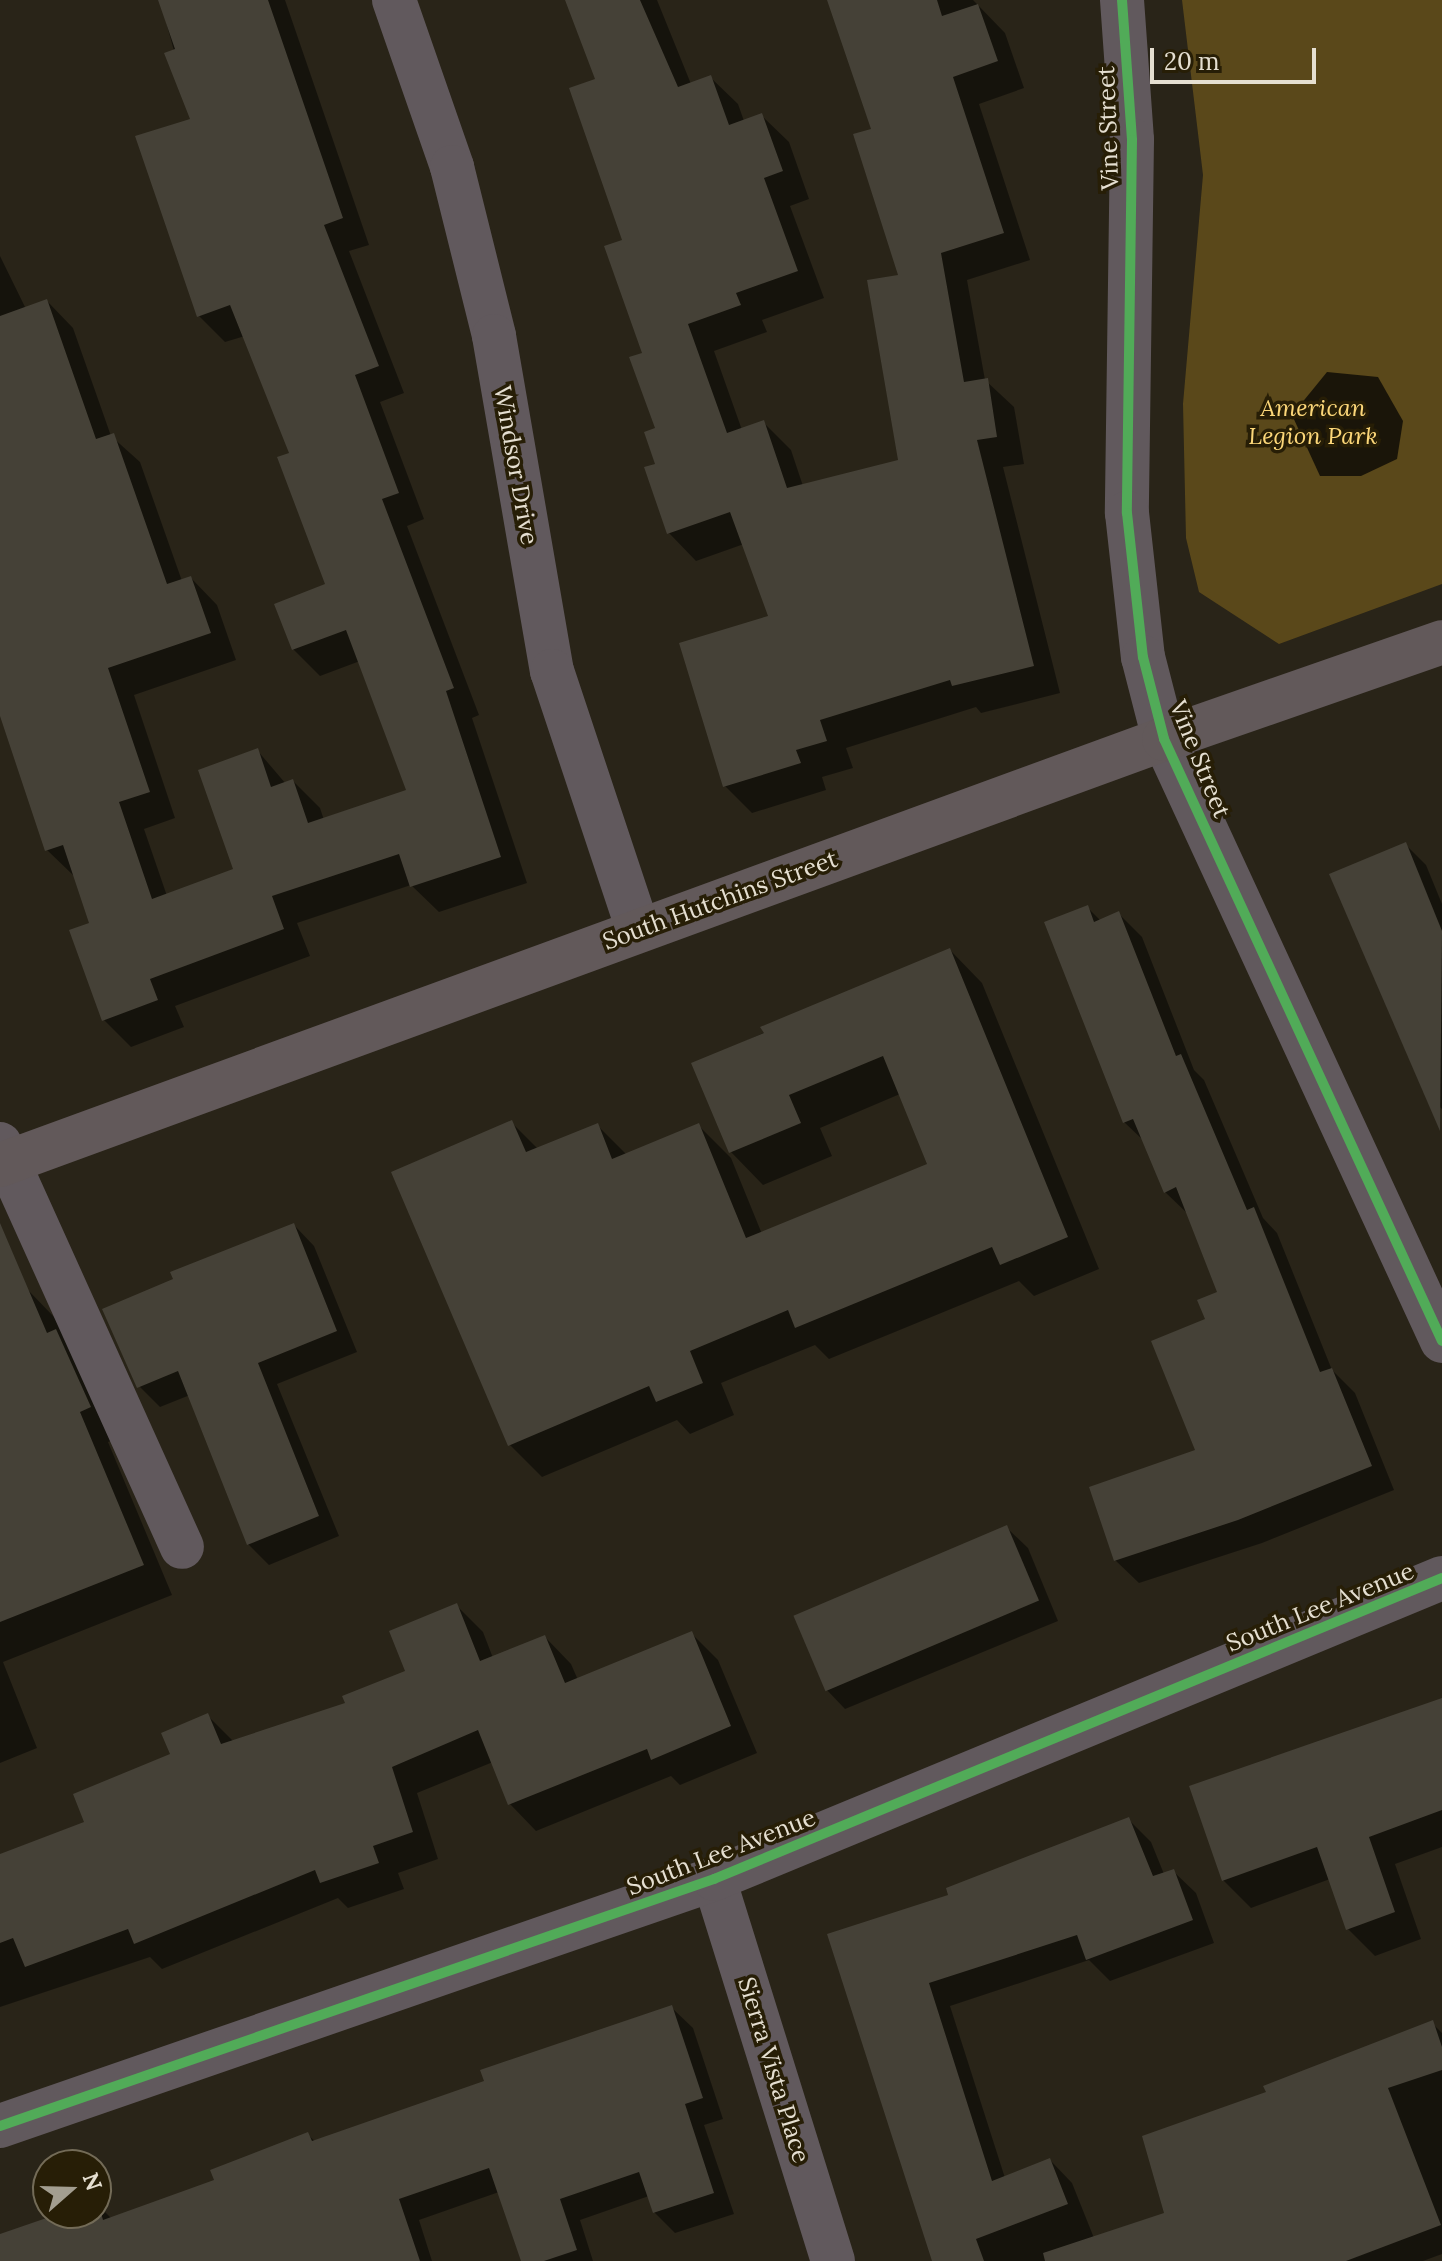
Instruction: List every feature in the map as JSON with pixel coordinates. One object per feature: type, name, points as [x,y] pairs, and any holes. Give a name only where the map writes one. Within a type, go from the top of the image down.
[{"type":"main road","name":"South Hutchins Street","points":[[2,1157],[1442,642]]},
{"type":"street","name":"Windsor Drive","points":[[394,0],[452,167],[494,336],[552,671],[638,930]]},
{"type":"street","name":"Vine Street","points":[[1122,0],[1132,140],[1127,513],[1143,657],[1164,739],[1442,1341]]},
{"type":"street","points":[[2,1157],[182,1547]]},
{"type":"street","name":"South Lee Avenue","points":[[0,2126],[714,1879],[1442,1578]]},
{"type":"street","name":"Sierra Vista Place","points":[[714,1879],[833,2261]]},
{"type":"green space","name":"American Legion Park","points":[[1182,0],[1442,0],[1442,584],[1279,644],[1199,592],[1186,538],[1183,404],[1203,175]]},
{"type":"shaded area","points":[[1327,372],[1378,377],[1403,421],[1397,459],[1361,476],[1320,476],[1292,415]]},
{"type":"building","points":[[158,0],[268,0],[343,218],[324,225],[379,366],[355,375],[399,493],[382,499],[454,688],[446,691],[501,857],[410,887],[399,854],[272,896],[284,929],[150,979],[158,1000],[102,1021],[69,930],[89,923],[63,845],[45,851],[0,716],[0,316],[47,299],[96,439],[114,433],[167,584],[191,576],[211,633],[108,668],[150,792],[119,802],[152,899],[233,869],[198,770],[258,748],[271,787],[293,779],[308,823],[406,790],[346,630],[292,650],[274,604],[325,584],[277,457],[289,453],[230,305],[197,317],[135,136],[190,119],[164,53],[175,49]]},
{"type":"building","points":[[565,0],[640,0],[678,87],[711,75],[729,125],[762,113],[783,171],[764,178],[798,271],[736,293],[741,305],[688,324],[727,433],[764,420],[787,488],[898,460],[867,280],[898,275],[853,134],[871,129],[827,0],[937,0],[942,16],[978,4],[998,61],[953,77],[1004,233],[941,253],[964,382],[988,378],[997,437],[977,440],[1034,666],[952,686],[950,680],[820,720],[827,741],[796,750],[801,763],[723,787],[679,643],[768,616],[730,512],[667,534],[644,467],[655,464],[644,432],[655,428],[629,357],[642,353],[604,246],[622,240],[569,88],[595,79]]},
{"type":"building","points":[[1406,842],[1442,931],[1440,1131],[1329,874]]},
{"type":"building","points":[[1088,905],[1094,922],[1119,911],[1176,1056],[1181,1054],[1247,1210],[1254,1207],[1320,1372],[1332,1368],[1372,1466],[1238,1520],[1114,1561],[1089,1487],[1195,1450],[1151,1341],[1205,1319],[1197,1300],[1217,1292],[1176,1187],[1164,1193],[1133,1119],[1123,1123],[1044,922]]},
{"type":"building","points":[[950,948],[1068,1237],[1000,1265],[992,1247],[795,1328],[788,1310],[690,1351],[703,1383],[656,1402],[649,1386],[508,1446],[391,1172],[512,1120],[526,1152],[598,1123],[612,1159],[699,1123],[746,1238],[927,1164],[883,1056],[789,1095],[801,1123],[729,1153],[691,1063],[764,1033],[760,1027]]},
{"type":"building","points":[[0,1223],[47,1333],[56,1329],[91,1407],[80,1412],[144,1565],[0,1622]]},
{"type":"building","points":[[294,1223],[337,1331],[258,1363],[319,1516],[247,1545],[178,1371],[137,1388],[102,1309],[173,1279],[170,1272]]},
{"type":"building","points":[[1007,1525],[1039,1600],[825,1691],[793,1616]]},
{"type":"building","points":[[457,1603],[480,1661],[545,1635],[565,1683],[692,1631],[731,1726],[651,1760],[647,1749],[508,1805],[478,1730],[392,1767],[413,1832],[373,1846],[379,1863],[320,1883],[315,1870],[134,1944],[128,1929],[25,1967],[13,1938],[0,1943],[0,1854],[84,1822],[73,1794],[170,1754],[161,1733],[208,1713],[221,1744],[345,1703],[342,1696],[405,1671],[389,1631]]},
{"type":"building","points":[[1442,1698],[1442,1810],[1369,1837],[1395,1912],[1346,1930],[1317,1847],[1222,1881],[1189,1786]]},
{"type":"building","points":[[1129,1817],[1153,1876],[1174,1869],[1193,1920],[1086,1960],[1077,1935],[929,1983],[992,2181],[1050,2158],[1068,2204],[976,2239],[984,2261],[932,2261],[827,1934],[948,1895],[946,1888]]},
{"type":"building","points":[[672,2005],[703,2098],[685,2104],[714,2193],[653,2213],[639,2172],[560,2199],[577,2250],[544,2261],[521,2261],[489,2168],[399,2199],[420,2261],[0,2261],[0,2234],[32,2223],[32,2229],[112,2229],[112,2217],[214,2180],[210,2170],[308,2132],[312,2141],[484,2081],[480,2070]]},
{"type":"building","points":[[1433,2020],[1442,2047],[1442,2070],[1388,2088],[1441,2225],[1346,2261],[1045,2261],[1043,2253],[1164,2213],[1142,2136],[1266,2092],[1263,2086]]},
{"type":"cycle path","points":[[1122,0],[1132,140],[1127,513],[1143,657],[1164,739],[1442,1341]]},
{"type":"cycle path","points":[[0,2126],[714,1879],[1442,1578]]}]
